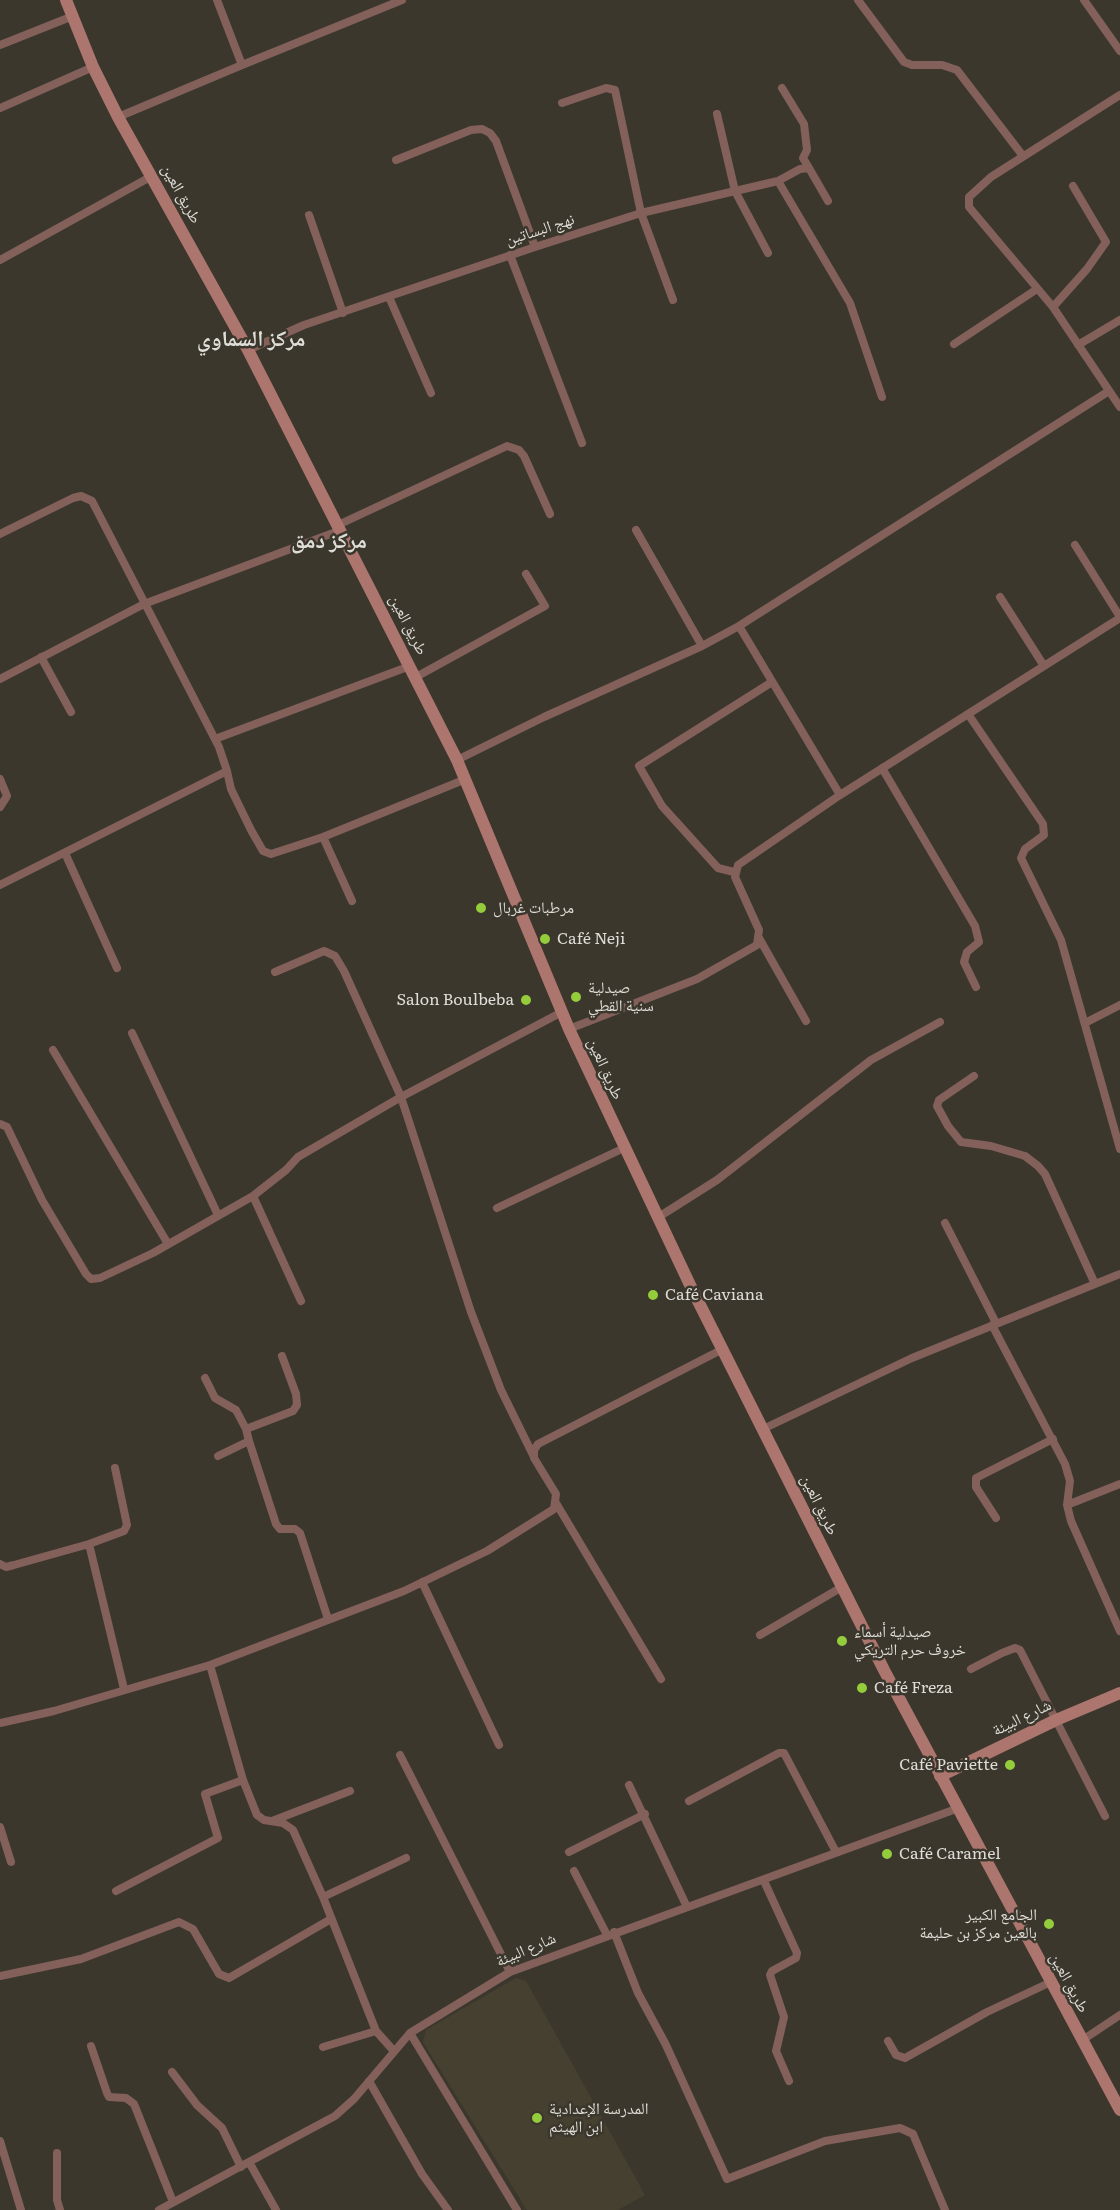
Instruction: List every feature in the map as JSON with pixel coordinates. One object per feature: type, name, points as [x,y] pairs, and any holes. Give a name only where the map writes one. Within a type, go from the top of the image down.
[{"type":"main road","name":"طريق العين","points":[[66,0],[93,67],[118,117],[248,350],[457,760],[569,1029],[657,1218],[956,1809],[1120,2110]]},
{"type":"main road","name":"شارع البيئة","points":[[940,1776],[1056,1720],[1120,1693]]},
{"type":"street","points":[[217,0],[242,65]]},
{"type":"street","points":[[118,117],[402,0]]},
{"type":"street","points":[[858,0],[904,62],[912,65],[942,65],[957,70],[1023,156]]},
{"type":"street","points":[[1084,0],[1120,51]]},
{"type":"street","points":[[0,45],[73,16]]},
{"type":"street","points":[[0,108],[93,67]]},
{"type":"street","points":[[562,103],[606,88],[615,90],[642,213],[673,300]]},
{"type":"street","points":[[782,88],[804,124],[807,150],[803,158],[828,201]]},
{"type":"street","points":[[1120,95],[1023,156],[975,190],[968,203],[1053,307],[1120,407]]},
{"type":"street","points":[[717,114],[735,191],[768,253]]},
{"type":"street","points":[[396,160],[471,130],[482,129],[490,133],[496,141],[535,247]]},
{"type":"street","name":"نهج البساتين","points":[[248,350],[304,326],[510,255],[642,213],[778,181],[800,169],[809,168]]},
{"type":"street","points":[[0,260],[152,176]]},
{"type":"street","points":[[778,181],[850,303],[882,397]]},
{"type":"street","points":[[1053,307],[1087,269],[1106,242],[1073,186]]},
{"type":"street","points":[[309,215],[343,313]]},
{"type":"street","points":[[510,255],[582,443]]},
{"type":"street","points":[[954,344],[1037,289]]},
{"type":"street","points":[[389,297],[431,393]]},
{"type":"street","points":[[1078,345],[1120,320]]},
{"type":"street","points":[[457,760],[544,717],[702,646],[739,626],[1109,391]]},
{"type":"street","points":[[0,679],[144,604],[339,527],[507,446],[519,450],[524,456],[550,514]]},
{"type":"street","points":[[0,534],[73,498],[86,497],[92,501],[215,739],[231,789],[251,830],[266,853],[276,853],[323,837],[466,779]]},
{"type":"street","points":[[636,530],[702,646]]},
{"type":"street","points":[[734,872],[748,856],[840,795],[1120,618],[1075,545]]},
{"type":"street","points":[[416,677],[545,606],[526,574]]},
{"type":"street","points":[[1000,597],[1044,666]]},
{"type":"street","points":[[739,626],[840,795]]},
{"type":"street","points":[[41,657],[71,712]]},
{"type":"street","points":[[215,739],[410,666]]},
{"type":"street","points":[[734,872],[718,868],[662,806],[639,766],[772,682]]},
{"type":"street","points":[[968,714],[1043,824],[1044,835],[1025,849],[1021,858],[1061,940],[1120,1149]]},
{"type":"street","points":[[882,768],[975,926],[978,942],[968,952],[964,962],[976,987]]},
{"type":"street","points":[[0,885],[227,771]]},
{"type":"street","points":[[0,779],[7,796],[0,807]]},
{"type":"street","points":[[323,837],[352,901]]},
{"type":"street","points":[[65,853],[117,968]]},
{"type":"street","points":[[569,1029],[697,979],[757,945],[759,930],[734,872]]},
{"type":"street","points":[[759,938],[806,1021]]},
{"type":"street","points":[[0,1723],[54,1712],[124,1689],[210,1665],[422,1582],[488,1551],[534,1524],[552,1513],[556,1503],[556,1494],[534,1458],[501,1390],[471,1312],[401,1097],[335,956],[324,951],[275,972]]},
{"type":"street","points":[[1085,1023],[1120,1005]]},
{"type":"street","points":[[0,1124],[7,1127],[42,1200],[89,1278],[105,1276],[168,1244],[253,1196],[286,1170],[298,1157],[401,1097],[562,1012]]},
{"type":"street","points":[[657,1218],[717,1180],[871,1060],[940,1022]]},
{"type":"street","points":[[132,1034],[218,1215]]},
{"type":"street","points":[[53,1050],[168,1244]]},
{"type":"street","points":[[974,1076],[939,1100],[938,1106],[948,1126],[961,1142],[991,1146],[1025,1156],[1038,1166],[1045,1174],[1095,1284]]},
{"type":"street","points":[[497,1208],[624,1148]]},
{"type":"street","points":[[253,1196],[301,1301]]},
{"type":"street","points":[[945,1223],[1053,1439],[1070,1481],[1067,1504],[1071,1521],[1120,1630]]},
{"type":"street","points":[[763,1429],[912,1358],[1120,1274]]},
{"type":"street","points":[[534,1458],[538,1444],[723,1349]]},
{"type":"street","points":[[246,1429],[293,1411],[297,1406],[296,1394],[282,1356]]},
{"type":"street","points":[[205,1378],[215,1398],[236,1410],[246,1429],[276,1524],[280,1529],[295,1529],[300,1533],[328,1619]]},
{"type":"street","points":[[996,1518],[976,1487],[976,1478],[1053,1439]]},
{"type":"street","points":[[218,1456],[249,1441]]},
{"type":"street","points":[[0,1564],[6,1567],[15,1565],[89,1544],[124,1531],[128,1525],[115,1468]]},
{"type":"street","points":[[1067,1504],[1120,1484]]},
{"type":"street","points":[[556,1503],[661,1678]]},
{"type":"street","points":[[89,1544],[124,1689]]},
{"type":"street","points":[[422,1582],[499,1745]]},
{"type":"street","points":[[760,1635],[842,1587]]},
{"type":"street","points":[[971,1669],[1002,1653],[1015,1648],[1020,1650],[1105,1816]]},
{"type":"street","points":[[210,1665],[243,1780],[257,1815],[283,1823],[293,1830],[323,1897],[376,2031],[393,2050]]},
{"type":"street","points":[[689,1801],[779,1753],[784,1753],[836,1852]]},
{"type":"street","points":[[399,1755],[510,1972]]},
{"type":"street","points":[[116,1891],[218,1838],[206,1794],[243,1780]]},
{"type":"street","points":[[629,1785],[645,1814],[687,1907]]},
{"type":"street","points":[[272,1821],[350,1791]]},
{"type":"street","name":"شارع البيئة","points":[[159,2210],[335,2116],[410,2033],[510,1972],[956,1809]]},
{"type":"street","points":[[569,1852],[645,1814]]},
{"type":"street","points":[[0,1827],[10,1862]]},
{"type":"street","points":[[323,1897],[406,1858]]},
{"type":"street","points":[[574,1871],[611,1934],[638,1993],[666,2045],[727,2179],[825,2141],[900,2128],[913,2134],[945,2210]]},
{"type":"street","points":[[764,1881],[797,1953],[796,1958],[772,1971],[770,1975],[784,2017],[776,2051],[789,2081]]},
{"type":"street","points":[[0,1976],[81,1959],[179,1922],[193,1929],[219,1974],[229,1978],[331,1919]]},
{"type":"street","points":[[888,2041],[896,2055],[905,2058],[987,2012],[1051,1982]]},
{"type":"street","points":[[1081,2041],[1120,2015]]},
{"type":"street","points":[[323,2047],[376,2031]]},
{"type":"street","points":[[410,2033],[517,2210]]},
{"type":"street","points":[[91,2046],[109,2097],[126,2098],[134,2104],[173,2202]]},
{"type":"street","points":[[172,2072],[196,2105],[222,2128],[276,2210]]},
{"type":"street","points":[[369,2080],[422,2174],[448,2210]]},
{"type":"street","points":[[0,2141],[21,2210]]},
{"type":"street","points":[[57,2153],[57,2200],[60,2210]]},
{"type":"shaded area","name":"المدرسة الإعدادية ابن الهيثم","points":[[516,1978],[526,1981],[645,2195],[618,2210],[527,2210],[423,2042],[426,2030]]},
{"type":"place","name":"مرطبات غربال","points":[[481,908]]},
{"type":"place","name":"Café Neji","points":[[545,939]]},
{"type":"place","name":"صيدلية سنية القطي","points":[[576,997]]},
{"type":"place","name":"Salon Boulbeba","points":[[526,1000]]},
{"type":"place","name":"Café Caviana","points":[[653,1295]]},
{"type":"place","name":"صيدلية أسماء خروف حرم التريكي","points":[[842,1641]]},
{"type":"place","name":"Café Freza","points":[[862,1688]]},
{"type":"place","name":"Café Paviette","points":[[1010,1765]]},
{"type":"place","name":"Café Caramel","points":[[887,1854]]},
{"type":"place","name":"الجامع الكبير بالعين مركز بن حليمة","points":[[1049,1924]]},
{"type":"place","name":"المدرسة الإعدادية ابن الهيثم","points":[[537,2118]]},
{"type":"district","name":"مركز السماوي","points":[[251,340]]},
{"type":"district","name":"مركز دمق","points":[[329,542]]}]
